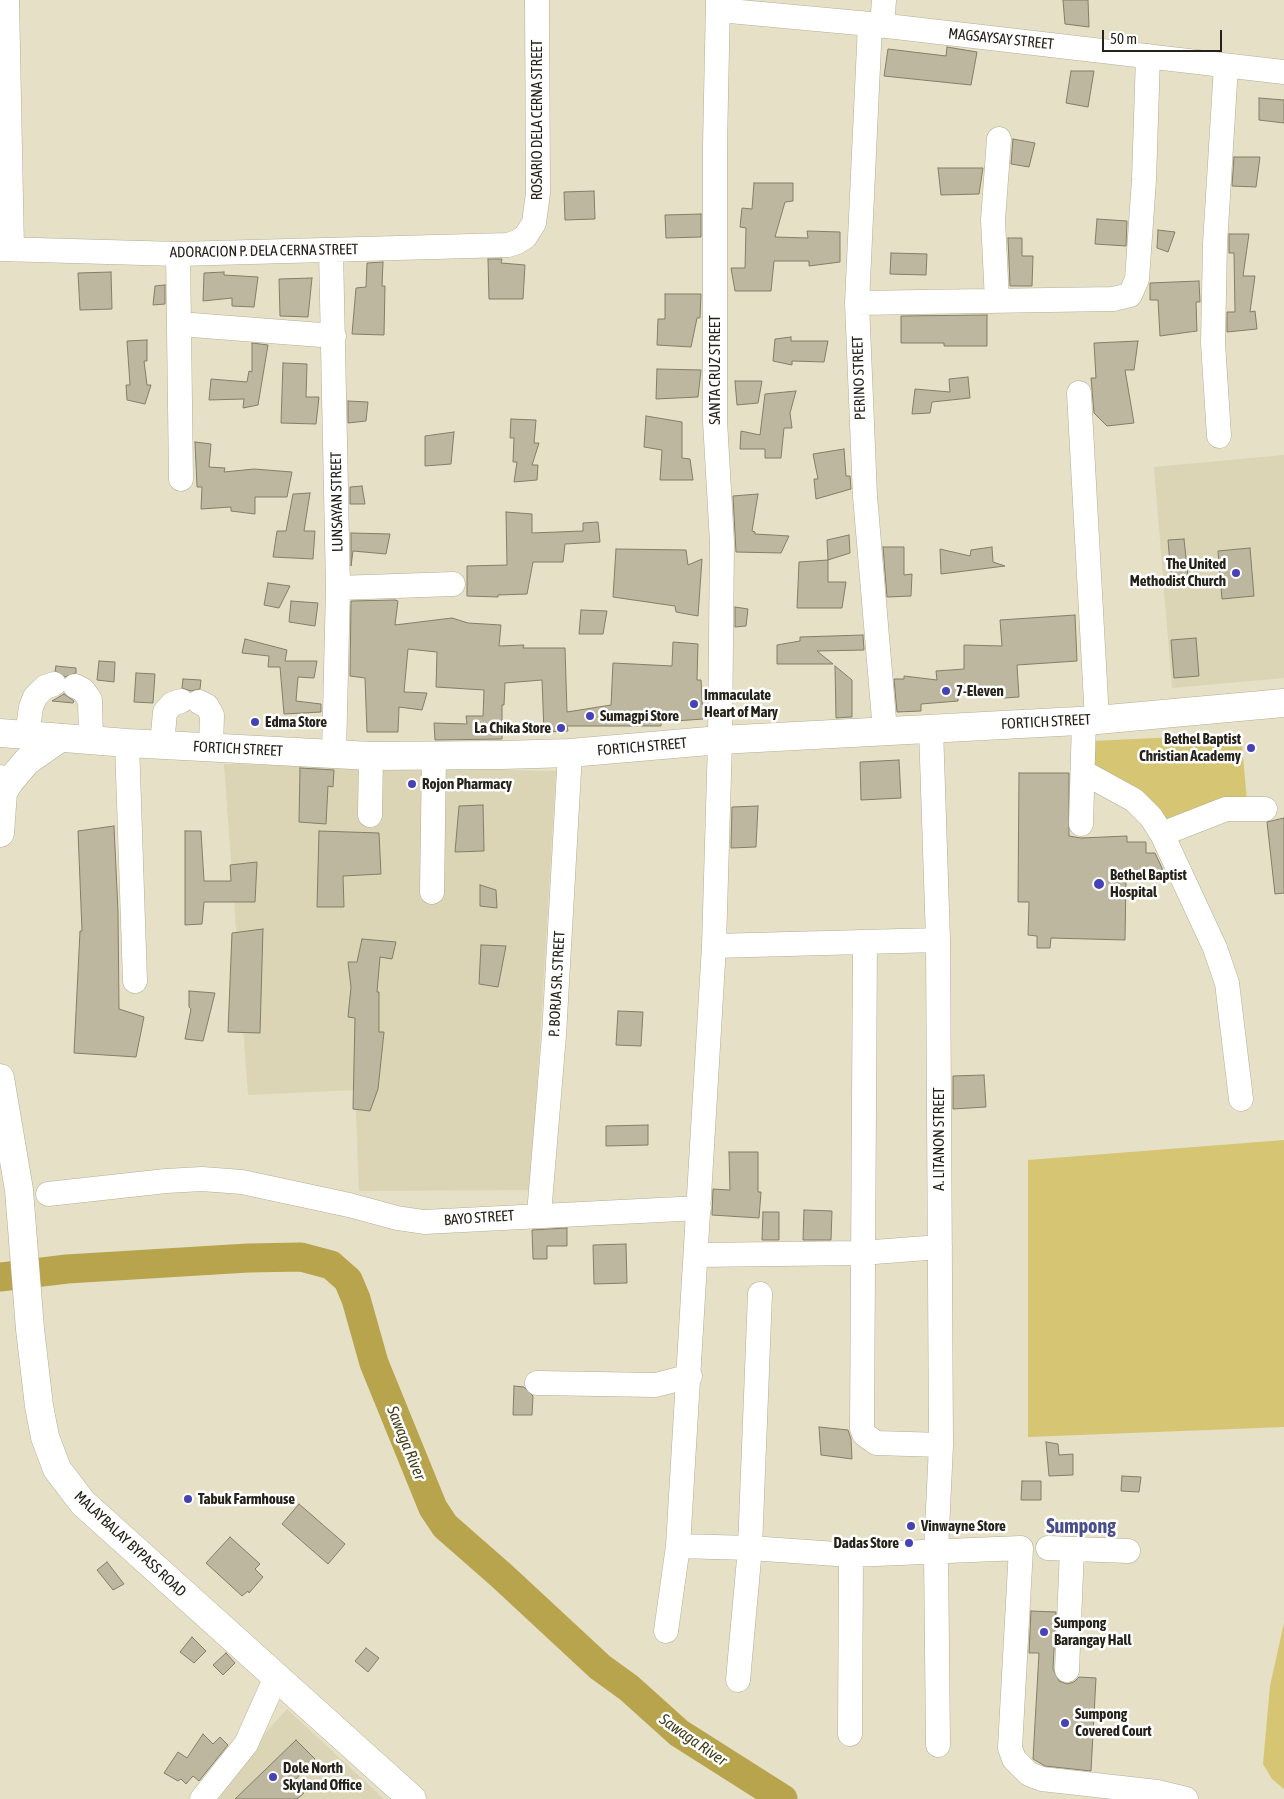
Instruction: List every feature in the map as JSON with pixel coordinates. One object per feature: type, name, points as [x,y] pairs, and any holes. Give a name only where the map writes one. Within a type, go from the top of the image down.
[{"type":"main road","name":"FORTICH STREET","points":[[0,733],[211,748],[371,756],[434,757],[570,753],[720,740],[1090,720],[1284,703]]},
{"type":"main road","points":[[0,833],[2,786],[10,781],[27,761],[60,738]]},
{"type":"main road","name":"MALAYBALAY BYPASS ROAD","points":[[0,1078],[19,1203],[30,1329],[44,1430],[50,1451],[68,1485],[83,1503],[412,1799]]},
{"type":"street","points":[[6,249],[8,0]]},
{"type":"street","name":"ROSARIO DELA CERNA STREET","points":[[525,237],[534,223],[538,193],[537,0]]},
{"type":"street","name":"PERINO STREET","points":[[884,0],[876,25],[857,303],[865,496],[885,731]]},
{"type":"street","name":"MAGSAYSAY STREET","points":[[718,5],[1284,72]]},
{"type":"street","name":"SANTA CRUZ STREET","points":[[666,1631],[678,1546],[690,1376],[714,946],[720,740],[722,542],[715,420],[715,146],[718,5]]},
{"type":"street","points":[[857,303],[1122,298],[1130,295],[1137,279],[1144,180],[1148,56]]},
{"type":"street","points":[[1219,436],[1213,343],[1215,244],[1226,66]]},
{"type":"street","points":[[997,301],[993,220],[998,139]]},
{"type":"street","name":"ADORACION P. DELA CERNA STREET","points":[[6,249],[178,254],[508,245],[525,237]]},
{"type":"street","name":"LUNSAYAN STREET","points":[[331,250],[338,588],[334,754]]},
{"type":"street","points":[[178,254],[181,479]]},
{"type":"street","points":[[179,324],[334,336]]},
{"type":"street","points":[[1079,393],[1090,720],[1083,772],[1081,824]]},
{"type":"street","points":[[338,588],[453,584]]},
{"type":"street","points":[[27,735],[31,707],[35,697],[45,687],[64,685],[83,690],[90,700],[91,740]]},
{"type":"street","points":[[162,745],[165,712],[172,704],[190,702],[207,706],[212,715],[211,748]]},
{"type":"street","name":"A. LITANON STREET","points":[[931,728],[938,940],[941,1445],[936,1551],[938,1745]]},
{"type":"street","points":[[126,743],[135,981]]},
{"type":"street","name":"P. BORJA SR. STREET","points":[[539,1214],[554,1035],[570,753]]},
{"type":"street","points":[[370,815],[371,756]]},
{"type":"street","points":[[432,892],[434,757]]},
{"type":"street","points":[[1083,772],[1134,800],[1151,817],[1162,834],[1215,948],[1228,983],[1241,1099]]},
{"type":"street","points":[[1162,834],[1226,809],[1265,809]]},
{"type":"street","points":[[714,946],[938,940]]},
{"type":"street","points":[[865,942],[862,1428],[864,1434],[876,1443],[941,1445]]},
{"type":"street","points":[[0,1168],[19,1203]]},
{"type":"street","name":"BAYO STREET","points":[[48,1194],[202,1179],[242,1182],[397,1218],[424,1222],[539,1214],[700,1208]]},
{"type":"street","points":[[697,1255],[862,1253],[940,1247]]},
{"type":"street","points":[[738,1680],[750,1548],[760,1294]]},
{"type":"street","points":[[537,1383],[656,1385],[690,1376]]},
{"type":"street","points":[[678,1546],[750,1548],[851,1555],[1021,1548],[1010,1748],[1014,1759],[1022,1768],[1042,1779],[1157,1792],[1186,1799]]},
{"type":"street","points":[[1048,1548],[1128,1551]]},
{"type":"street","points":[[1067,1670],[1072,1549]]},
{"type":"street","points":[[850,1734],[851,1555]]},
{"type":"street","points":[[202,1799],[234,1762],[246,1744],[276,1678]]},
{"type":"shaded area","points":[[1284,455],[1284,678],[1172,688],[1154,467]]},
{"type":"shaded area","points":[[1241,734],[1247,801],[1166,830],[1097,772],[1092,759],[1093,741]]},
{"type":"shaded area","points":[[224,764],[556,771],[531,1190],[359,1191],[355,1090],[248,1095]]},
{"type":"shaded area","points":[[1284,1140],[1284,1427],[1028,1437],[1028,1160]]},
{"type":"shaded area","points":[[1284,1623],[1284,1789],[1272,1779],[1263,1764],[1270,1686]]},
{"type":"shaded area","points":[[287,1709],[384,1799],[205,1799]]},
{"type":"building","points":[[1063,0],[1088,0],[1089,27],[1065,24]]},
{"type":"building","points":[[947,47],[977,52],[971,85],[884,76],[888,49],[946,56]]},
{"type":"building","points":[[1071,71],[1094,71],[1088,107],[1066,103]]},
{"type":"building","points":[[1259,98],[1284,100],[1284,123],[1259,120]]},
{"type":"building","points":[[1013,139],[1035,143],[1029,167],[1011,164]]},
{"type":"building","points":[[1234,157],[1260,157],[1256,187],[1232,186]]},
{"type":"building","points":[[938,168],[983,168],[979,194],[941,195]]},
{"type":"building","points":[[754,183],[793,183],[793,201],[785,202],[775,237],[808,238],[807,231],[840,232],[840,262],[809,266],[809,261],[774,261],[771,291],[735,291],[731,268],[745,268],[746,228],[740,227],[742,208],[752,209]]},
{"type":"building","points":[[594,191],[595,219],[565,220],[564,192]]},
{"type":"building","points":[[701,214],[701,237],[666,238],[665,215]]},
{"type":"building","points":[[1097,219],[1127,221],[1126,246],[1095,244]]},
{"type":"building","points":[[1158,230],[1175,232],[1168,252],[1157,248]]},
{"type":"building","points":[[1229,234],[1249,234],[1243,276],[1255,276],[1250,312],[1255,311],[1257,329],[1227,332],[1227,312],[1235,312],[1234,253],[1229,253]]},
{"type":"building","points":[[1008,238],[1022,238],[1022,256],[1033,256],[1032,286],[1010,286]]},
{"type":"building","points":[[891,253],[927,254],[926,275],[890,274]]},
{"type":"building","points":[[488,259],[502,259],[501,263],[525,265],[523,299],[489,299]]},
{"type":"building","points":[[383,262],[382,286],[385,286],[384,335],[352,334],[356,288],[366,287],[367,263]]},
{"type":"building","points":[[111,272],[112,309],[80,310],[78,273]]},
{"type":"building","points":[[224,272],[224,275],[258,277],[254,307],[232,306],[232,298],[203,301],[204,273]]},
{"type":"building","points":[[312,278],[308,317],[280,316],[279,279]]},
{"type":"building","points":[[1199,281],[1200,302],[1196,302],[1197,331],[1160,336],[1158,300],[1150,300],[1150,283]]},
{"type":"building","points":[[165,285],[165,304],[153,305],[155,286]]},
{"type":"building","points":[[665,294],[701,294],[700,318],[697,318],[691,347],[657,345],[658,319],[665,319]]},
{"type":"building","points":[[987,315],[987,346],[901,343],[901,316]]},
{"type":"building","points":[[791,337],[791,341],[828,341],[824,362],[792,361],[792,365],[773,361],[775,339]]},
{"type":"building","points":[[147,340],[147,361],[144,361],[147,385],[151,385],[145,404],[127,400],[126,385],[130,385],[127,341]]},
{"type":"building","points":[[1138,341],[1134,370],[1125,370],[1134,423],[1107,426],[1094,413],[1091,378],[1096,378],[1094,343]]},
{"type":"building","points":[[252,343],[268,345],[258,405],[243,408],[244,399],[209,400],[211,379],[247,382],[249,371],[252,372]]},
{"type":"building","points":[[283,363],[307,364],[306,397],[319,397],[316,424],[281,423]]},
{"type":"building","points":[[657,369],[701,370],[698,397],[656,399]]},
{"type":"building","points":[[968,377],[970,398],[932,402],[930,413],[912,414],[915,389],[950,392],[949,379]]},
{"type":"building","points":[[735,381],[762,381],[758,403],[737,405]]},
{"type":"building","points":[[796,391],[790,413],[792,428],[784,428],[781,458],[765,458],[765,449],[740,449],[741,431],[760,435],[765,394]]},
{"type":"building","points":[[348,401],[368,402],[366,421],[348,423]]},
{"type":"building","points":[[646,416],[682,422],[682,458],[690,459],[693,480],[660,480],[662,450],[644,447]]},
{"type":"building","points":[[511,419],[536,420],[534,443],[539,443],[532,465],[538,465],[537,480],[514,482],[517,462],[513,462],[514,438],[510,438]]},
{"type":"building","points":[[454,432],[451,464],[425,466],[425,436]]},
{"type":"building","points":[[195,442],[211,444],[209,467],[225,468],[224,472],[254,469],[292,472],[287,497],[255,497],[255,514],[231,511],[231,507],[201,509],[202,487],[197,487]]},
{"type":"building","points":[[844,449],[846,476],[850,476],[851,489],[816,499],[814,479],[818,479],[813,454]]},
{"type":"building","points":[[362,486],[365,504],[350,504],[350,487]]},
{"type":"building","points":[[310,493],[304,531],[315,531],[313,559],[273,557],[277,531],[286,531],[293,494]]},
{"type":"building","points":[[758,494],[752,531],[755,534],[789,536],[781,553],[736,552],[733,496]]},
{"type":"building","points":[[506,512],[532,514],[532,533],[583,531],[583,523],[598,522],[600,542],[565,544],[563,562],[533,562],[527,594],[498,595],[498,597],[467,596],[467,566],[507,565]]},
{"type":"building","points":[[351,533],[390,534],[386,554],[353,551],[351,566]]},
{"type":"building","points":[[849,535],[850,553],[828,560],[827,540]]},
{"type":"building","points":[[1184,539],[1189,586],[1172,587],[1168,540]]},
{"type":"building","points":[[883,547],[904,547],[904,575],[912,574],[911,596],[887,597]]},
{"type":"building","points":[[992,547],[993,562],[1005,566],[941,574],[940,549],[970,556],[971,550]]},
{"type":"building","name":"The United Methodist Church","points":[[1250,548],[1254,596],[1222,599],[1218,551]]},
{"type":"building","points":[[616,549],[686,550],[688,565],[702,559],[698,616],[676,612],[675,606],[613,597]]},
{"type":"building","points":[[828,560],[828,582],[846,582],[842,608],[797,608],[799,562]]},
{"type":"building","points":[[268,583],[290,586],[279,608],[264,605]]},
{"type":"building","points":[[291,601],[318,603],[315,626],[289,622]]},
{"type":"building","points":[[351,601],[398,601],[395,625],[452,618],[468,623],[501,625],[499,646],[524,645],[523,648],[565,648],[567,712],[611,705],[613,663],[672,666],[673,642],[698,644],[697,680],[701,680],[703,719],[661,722],[661,726],[567,726],[568,731],[544,732],[542,680],[505,683],[504,705],[502,705],[502,739],[435,740],[434,723],[467,724],[466,716],[483,716],[484,690],[436,687],[437,652],[408,649],[404,692],[427,693],[422,710],[399,707],[398,732],[367,732],[365,678],[350,676]]},
{"type":"building","points":[[735,607],[748,609],[746,626],[735,627]]},
{"type":"building","points":[[581,610],[607,611],[603,634],[579,634]]},
{"type":"building","points":[[1075,615],[1077,661],[1017,665],[1019,697],[1004,698],[1004,693],[958,692],[958,701],[921,704],[921,711],[897,712],[894,679],[904,679],[904,676],[937,680],[936,671],[964,669],[964,645],[1002,646],[1000,620]]},
{"type":"building","points":[[863,635],[864,650],[817,651],[833,664],[777,664],[777,645],[800,641],[800,637]]},
{"type":"building","points":[[1196,638],[1199,676],[1174,678],[1171,640]]},
{"type":"building","points":[[245,639],[287,650],[285,661],[317,661],[314,678],[298,677],[296,701],[321,704],[321,712],[284,714],[280,667],[268,667],[269,656],[242,653]]},
{"type":"building","points":[[99,661],[115,662],[114,682],[97,680]]},
{"type":"building","points":[[56,666],[76,668],[76,673],[65,677],[55,671]]},
{"type":"building","points":[[835,666],[852,680],[852,717],[836,718]]},
{"type":"building","points":[[136,673],[155,674],[153,703],[134,702]]},
{"type":"building","points":[[183,679],[201,680],[200,689],[191,691],[182,688]]},
{"type":"building","points":[[64,694],[74,701],[73,703],[52,701]]},
{"type":"building","points":[[899,760],[901,798],[861,800],[860,762]]},
{"type":"building","points":[[300,768],[334,770],[333,787],[328,786],[326,824],[299,822]]},
{"type":"building","points":[[1019,773],[1069,773],[1069,836],[1081,838],[1127,836],[1127,842],[1146,842],[1146,853],[1155,853],[1162,868],[1163,877],[1126,878],[1125,940],[1051,938],[1050,948],[1037,948],[1037,936],[1028,935],[1029,902],[1018,902]]},
{"type":"building","points":[[483,805],[484,851],[455,852],[459,806]]},
{"type":"building","points":[[758,806],[756,847],[731,848],[732,807]]},
{"type":"building","points":[[1284,818],[1284,893],[1275,894],[1267,822]]},
{"type":"building","points":[[114,826],[118,911],[119,1009],[144,1017],[136,1057],[74,1053],[80,931],[82,931],[78,831]]},
{"type":"building","points":[[185,831],[201,831],[204,881],[231,881],[230,865],[257,862],[255,902],[204,902],[202,924],[185,925]]},
{"type":"building","points":[[319,831],[379,833],[381,874],[343,876],[344,907],[317,907]]},
{"type":"building","points":[[480,885],[496,890],[497,908],[480,906]]},
{"type":"building","points":[[263,929],[260,1033],[228,1032],[232,933]]},
{"type":"building","points":[[362,939],[396,942],[392,959],[380,957],[377,992],[379,992],[379,1032],[384,1032],[378,1089],[370,1111],[353,1109],[355,1018],[348,1017],[351,987],[348,962],[357,962]]},
{"type":"building","points":[[481,945],[506,946],[498,987],[479,984]]},
{"type":"building","points":[[189,991],[215,993],[203,1041],[185,1039],[191,1009],[189,1007]]},
{"type":"building","points":[[618,1011],[643,1012],[641,1046],[616,1045]]},
{"type":"building","points":[[984,1075],[986,1107],[953,1109],[953,1076]]},
{"type":"building","points":[[648,1125],[648,1145],[606,1146],[606,1126]]},
{"type":"building","points":[[729,1152],[758,1152],[758,1192],[761,1192],[759,1218],[712,1215],[713,1189],[730,1190]]},
{"type":"building","points":[[804,1210],[832,1211],[831,1240],[803,1240]]},
{"type":"building","points":[[763,1212],[779,1212],[779,1240],[762,1240]]},
{"type":"building","points":[[567,1228],[567,1246],[547,1246],[547,1259],[533,1259],[532,1230]]},
{"type":"building","points":[[626,1244],[627,1283],[594,1284],[593,1245]]},
{"type":"building","points":[[514,1386],[524,1387],[533,1396],[532,1415],[513,1415]]},
{"type":"building","points":[[819,1427],[848,1430],[851,1439],[852,1459],[821,1455]]},
{"type":"building","points":[[1046,1442],[1058,1444],[1059,1455],[1073,1454],[1073,1475],[1049,1476]]},
{"type":"building","points":[[1122,1476],[1141,1477],[1139,1492],[1121,1491]]},
{"type":"building","points":[[1022,1481],[1041,1481],[1041,1500],[1021,1500]]},
{"type":"building","points":[[299,1504],[345,1544],[328,1564],[282,1524]]},
{"type":"building","points":[[230,1537],[260,1564],[255,1569],[263,1577],[249,1593],[248,1591],[242,1596],[206,1563]]},
{"type":"building","points":[[107,1562],[124,1584],[113,1590],[97,1570]]},
{"type":"building","name":"Sumpong Covered Court","points":[[1031,1611],[1056,1612],[1053,1669],[1059,1681],[1067,1684],[1074,1682],[1079,1677],[1096,1678],[1091,1771],[1045,1766],[1033,1759],[1039,1653],[1029,1653]]},
{"type":"building","points":[[192,1637],[206,1651],[194,1663],[180,1652]]},
{"type":"building","points":[[366,1648],[379,1658],[368,1672],[355,1661]]},
{"type":"building","points":[[226,1653],[235,1663],[223,1675],[213,1665]]},
{"type":"building","points":[[203,1734],[213,1744],[220,1737],[228,1745],[199,1781],[193,1776],[186,1784],[181,1779],[178,1781],[164,1773],[178,1752],[187,1758]]},
{"type":"building","name":"Dole North Skyland Office","points":[[296,1740],[315,1759],[293,1782],[304,1793],[297,1799],[235,1799]]},
{"type":"waterway","name":"Sawaga River","points":[[0,1277],[67,1269],[248,1258],[301,1257],[331,1265],[348,1280],[356,1299],[374,1363],[433,1508],[445,1526],[600,1667],[629,1688],[679,1733],[783,1799]]},
{"type":"place","name":"The United Methodist Church","points":[[1236,573]]},
{"type":"place","name":"7-Eleven","points":[[946,691]]},
{"type":"place","name":"Immaculate Heart of Mary","points":[[694,704]]},
{"type":"place","name":"Sumagpi Store","points":[[590,716]]},
{"type":"place","name":"Edma Store","points":[[255,722]]},
{"type":"place","name":"La Chika Store","points":[[561,728]]},
{"type":"place","name":"Bethel Baptist Christian Academy","points":[[1251,748]]},
{"type":"place","name":"Rojon Pharmacy","points":[[412,784]]},
{"type":"place","name":"Bethel Baptist Hospital","points":[[1099,884]]},
{"type":"place","name":"Tabuk Farmhouse","points":[[188,1499]]},
{"type":"place","name":"Vinwayne Store","points":[[911,1526]]},
{"type":"place","name":"Dadas Store","points":[[909,1543]]},
{"type":"place","name":"Sumpong Barangay Hall","points":[[1044,1632]]},
{"type":"place","name":"Sumpong Covered Court","points":[[1065,1723]]},
{"type":"place","name":"Dole North Skyland Office","points":[[273,1777]]},
{"type":"district","name":"Sumpong","points":[[1081,1527]]}]
